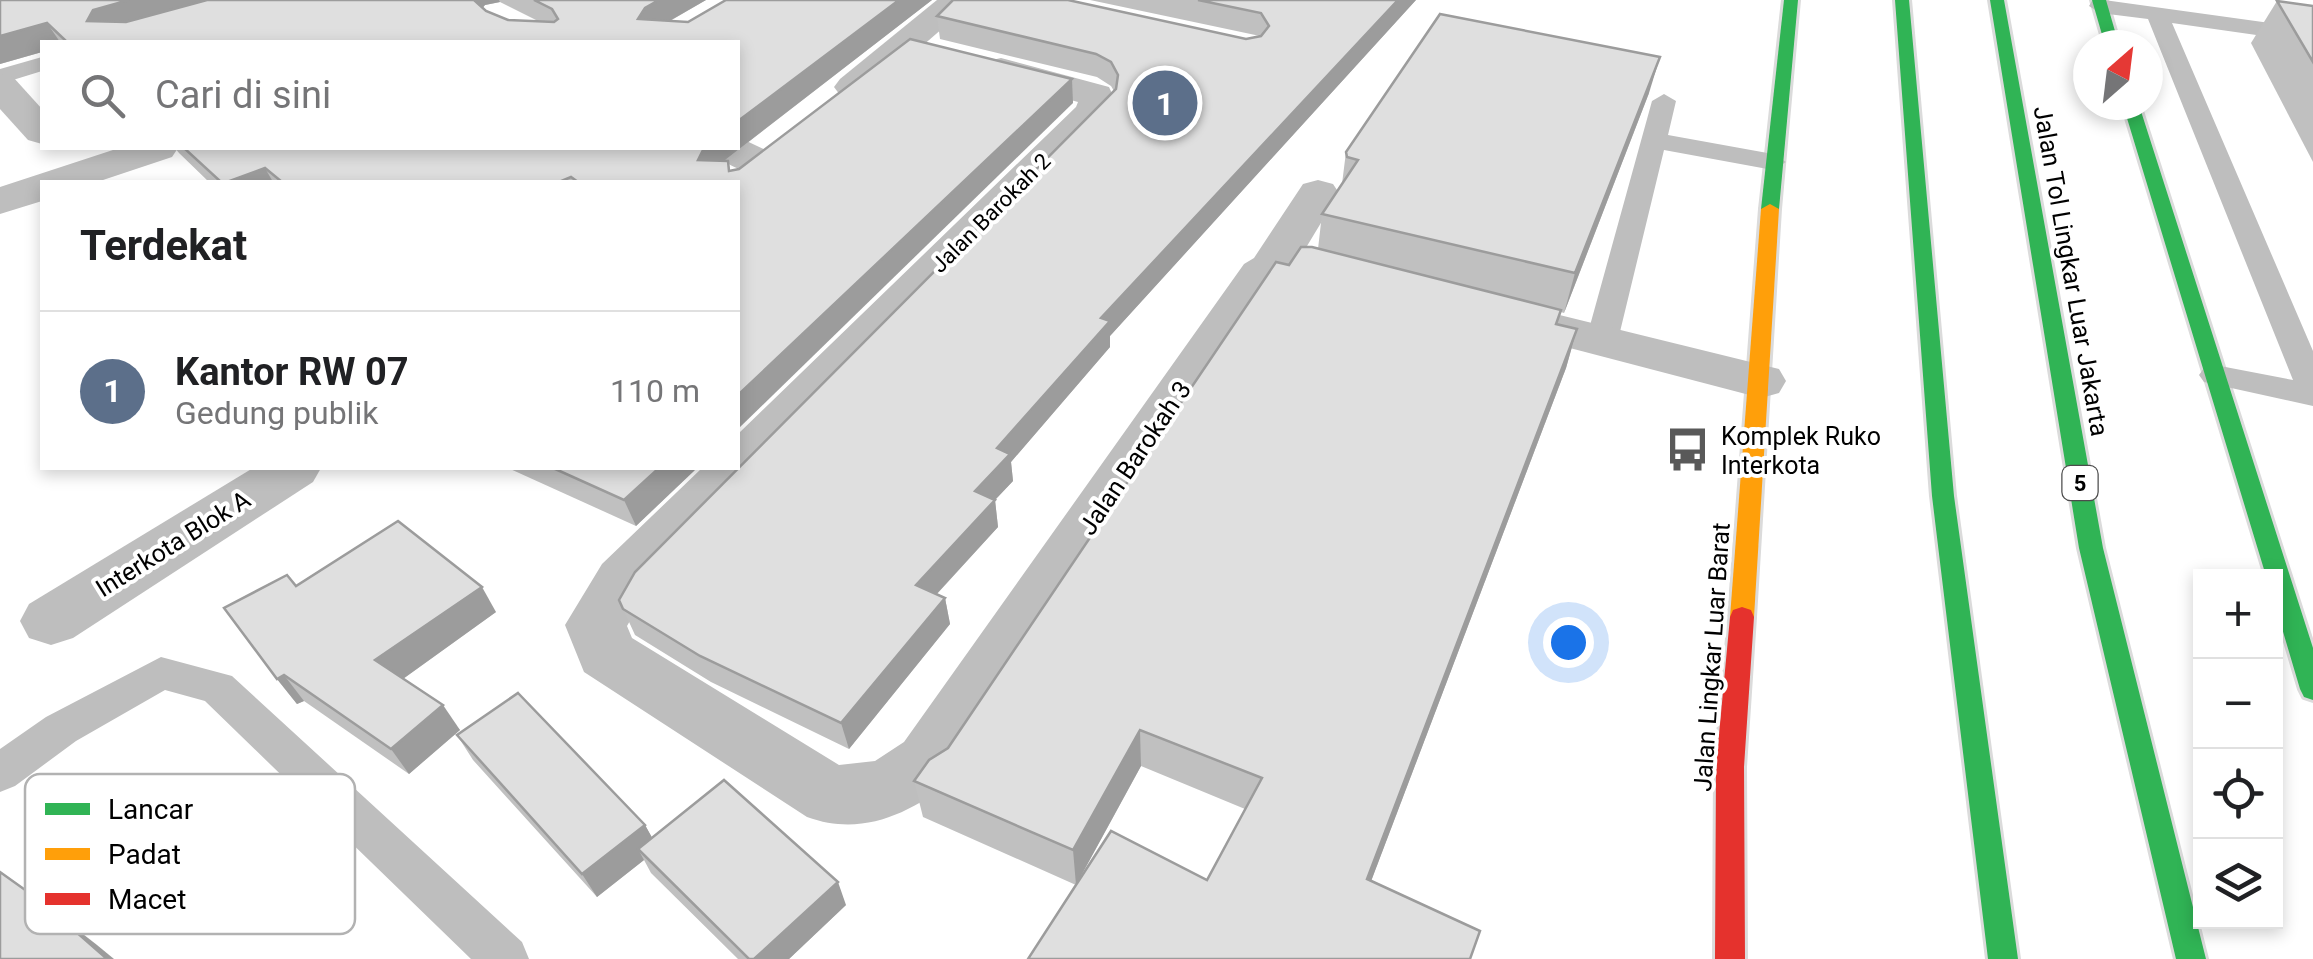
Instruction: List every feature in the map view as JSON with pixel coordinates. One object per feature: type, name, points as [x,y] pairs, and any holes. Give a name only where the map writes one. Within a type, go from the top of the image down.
[{"type":"main road","name":"Jalan Lingkar Luar Barat","points":[[1730,959],[1730,767],[1761,381],[1773,162],[1791,0]]},
{"type":"main road","points":[[1902,0],[1943,496],[2003,959]]},
{"type":"main road","name":"Jalan Tol Lingkar Luar Jakarta","points":[[1997,0],[2090,548],[2192,959]]},
{"type":"main road","points":[[2100,3],[2108,30]]},
{"type":"main road","points":[[2136,120],[2313,689]]},
{"type":"street","points":[[831,104],[958,0]]},
{"type":"street","name":"Jalan Barokah 2","points":[[740,462],[1098,102],[1095,95],[1082,88],[906,46]]},
{"type":"street","points":[[0,85],[40,130]]},
{"type":"street","points":[[59,173],[150,150]]},
{"type":"street","points":[[0,201],[40,182]]},
{"type":"street","name":"Jalan Barokah 3","points":[[606,654],[831,796],[888,790],[928,762],[1318,193]]},
{"type":"street","points":[[1272,264],[1291,263],[1761,381]]},
{"type":"street","name":"Interkota Blok A","points":[[51,622],[291,470]]},
{"type":"street","name":"Jalan Barokah 2","points":[[606,654],[596,624],[623,580],[732,470]]},
{"type":"lane","points":[[2100,3],[2313,36]]},
{"type":"lane","points":[[2157,14],[2313,392]]},
{"type":"lane","points":[[0,77],[40,65]]},
{"type":"lane","points":[[1602,340],[1664,101]]},
{"type":"lane","points":[[1654,140],[1773,162]]},
{"type":"lane","points":[[2215,375],[2313,392]]},
{"type":"lane","points":[[0,772],[61,728],[161,673],[218,688],[309,774]]},
{"type":"lane","points":[[355,817],[505,959]]},
{"type":"building","points":[[0,0],[129,0],[93,10],[87,21],[126,22],[207,0],[474,0],[486,11],[508,20],[554,22],[558,19],[552,9],[534,0],[659,0],[645,8],[638,19],[688,22],[726,0],[899,0],[740,119],[740,40],[65,40],[47,23],[0,36]]},
{"type":"building","points":[[953,0],[1068,0],[1246,39],[1261,36],[1269,26],[1261,13],[1198,0],[1398,0],[1101,318],[1110,321],[997,448],[1010,454],[975,491],[995,500],[916,585],[945,598],[841,723],[700,656],[623,609],[619,600],[635,572],[1116,89],[1118,75],[1111,62],[1096,54],[937,16]]},
{"type":"building","points":[[2277,1],[2313,6],[2313,62]]},
{"type":"building","points":[[1440,14],[1660,57],[1575,273],[1322,214],[1358,160],[1347,157],[1346,152]]},
{"type":"building","points":[[910,39],[1072,79],[740,393],[740,180],[280,180],[265,168],[232,180],[219,180],[186,150],[703,150],[698,160],[728,161],[729,171],[739,169]]},
{"type":"building","points":[[1301,247],[1561,310],[1556,324],[1577,329],[1367,879],[1480,931],[1470,959],[1028,959],[1111,831],[1207,880],[1262,778],[1140,730],[1073,850],[914,781],[929,760],[948,748],[1276,262],[1289,265]]},
{"type":"building","points":[[557,470],[657,470],[624,500]]},
{"type":"building","points":[[398,521],[482,587],[375,660],[443,705],[391,749],[284,675],[277,679],[224,608],[287,575],[296,586]]},
{"type":"building","points":[[518,693],[645,825],[582,874],[457,735]]},
{"type":"building","points":[[724,780],[838,882],[754,959],[749,959],[638,849]]},
{"type":"building","points":[[0,872],[25,890],[25,934],[78,934],[107,959],[0,959]]},
{"type":"traffic: fast","points":[[1770,209],[1791,0]]},
{"type":"traffic: fast","points":[[1902,0],[1943,496],[2003,959]]},
{"type":"traffic: fast","points":[[1997,0],[2091,548],[2191,959]]},
{"type":"traffic: fast","points":[[2099,0],[2108,30]]},
{"type":"traffic: fast","points":[[2136,120],[2313,689]]},
{"type":"traffic: slow","points":[[1742,617],[1770,209]]},
{"type":"traffic: jam","points":[[1730,959],[1730,767],[1742,617]]},
{"type":"place","name":"Kantor RW 07","points":[[1165,103]]},
{"type":"place","name":"Komplek Ruko Interkota","points":[[1688,450]]}]
